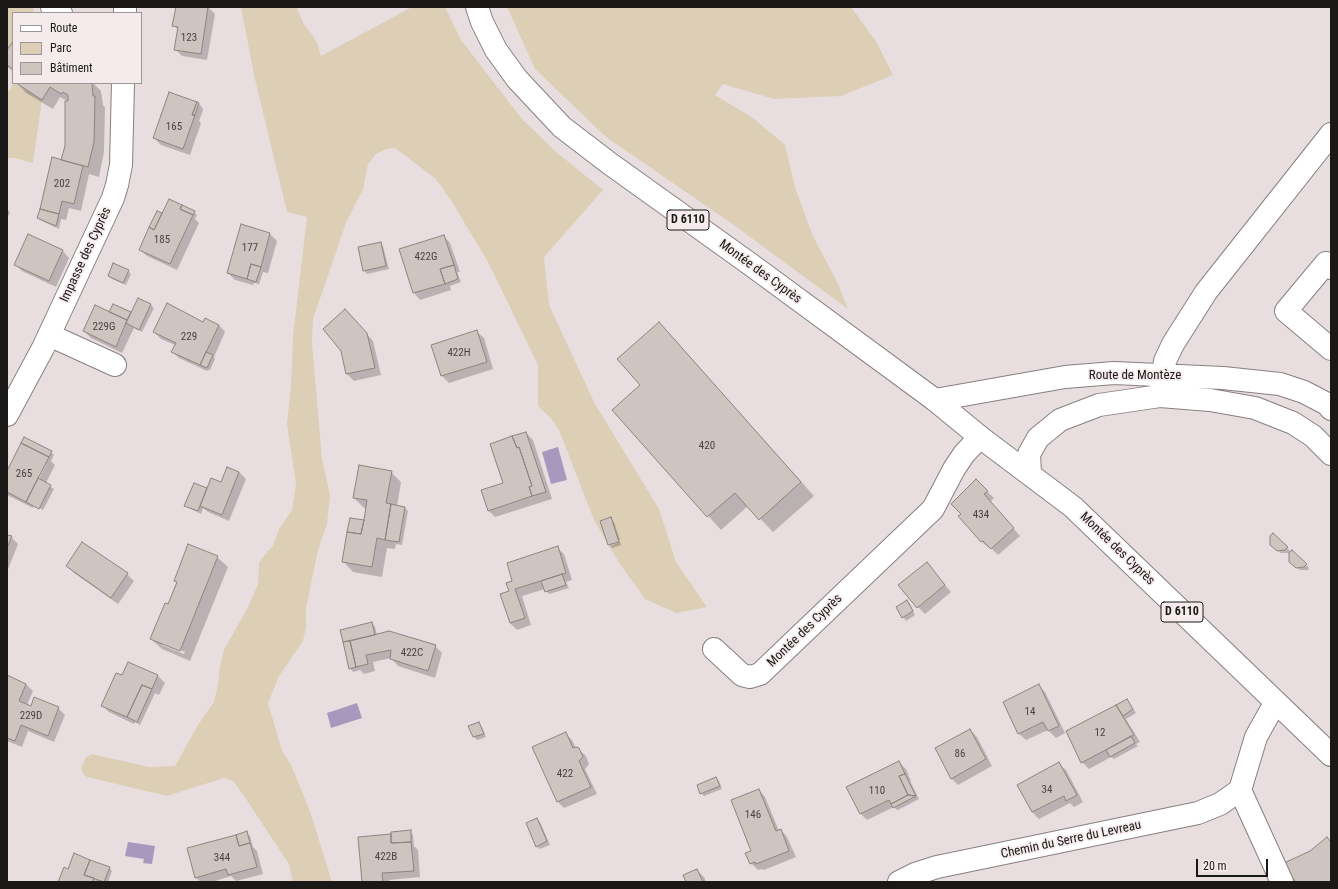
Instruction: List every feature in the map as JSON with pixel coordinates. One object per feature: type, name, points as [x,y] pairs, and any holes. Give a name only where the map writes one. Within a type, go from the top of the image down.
[{"type":"street","name":"Montée des Cyprès","points":[[477,7],[482,22],[496,50],[517,79],[562,126],[609,163],[750,264],[934,400],[980,437],[1030,473],[1073,507],[1331,755]]},
{"type":"street","name":"Impasse des Cyprès","points":[[7,415],[49,335],[113,198],[119,181],[121,165],[123,84]]},
{"type":"street","points":[[1161,385],[1165,361],[1173,344],[1206,292],[1331,134]]},
{"type":"street","points":[[1329,263],[1286,311],[1331,349]]},
{"type":"street","points":[[49,335],[115,364]]},
{"type":"street","name":"Route de Montèze","points":[[934,400],[1065,378],[1114,373],[1210,400],[1255,408],[1293,423],[1313,436],[1331,454]]},
{"type":"street","name":"Route de Montèze","points":[[1030,473],[1029,454],[1038,438],[1060,420],[1099,405],[1161,385],[1223,378],[1280,384],[1304,392],[1331,408]]},
{"type":"street","name":"Montée des Cyprès","points":[[714,649],[742,675],[750,677],[760,674],[933,509],[954,469],[964,454],[980,437]]},
{"type":"street","points":[[1275,702],[1256,737],[1240,790],[1282,882]]},
{"type":"street","name":"Chemin du Serre du Levreau","points":[[899,882],[915,874],[936,868],[1198,814],[1220,804],[1240,790]]},
{"type":"green space","points":[[7,7],[32,7],[34,10],[33,12],[12,12],[12,42],[7,50]]},
{"type":"green space","points":[[241,7],[297,7],[303,23],[317,43],[321,56],[412,7],[445,7],[461,40],[522,119],[555,151],[603,190],[544,257],[549,305],[595,404],[659,509],[676,562],[707,607],[676,613],[645,599],[618,561],[594,520],[559,430],[551,418],[538,406],[538,365],[488,262],[452,202],[436,179],[395,148],[386,149],[376,154],[368,164],[363,189],[346,223],[313,319],[312,343],[322,459],[330,495],[327,524],[318,550],[306,608],[306,627],[303,641],[279,676],[268,703],[282,750],[291,765],[310,811],[332,882],[293,882],[289,864],[233,781],[224,778],[167,796],[87,777],[83,774],[81,768],[86,757],[92,754],[149,767],[175,766],[198,725],[214,702],[224,650],[248,607],[258,584],[259,563],[273,546],[279,529],[292,510],[296,484],[287,424],[291,386],[293,336],[307,217],[287,212],[254,75]]},
{"type":"green space","points":[[507,7],[851,7],[877,43],[893,75],[841,96],[774,99],[723,84],[715,95],[753,118],[785,145],[795,187],[812,234],[837,282],[848,309],[731,223],[606,137],[535,69]]},
{"type":"green space","points":[[13,84],[16,84],[42,100],[33,163],[15,158],[7,158],[7,90],[9,91]]},
{"type":"shaded area","points":[[558,447],[567,480],[551,484],[542,452]]},
{"type":"shaded area","points":[[357,703],[362,718],[331,728],[327,713]]},
{"type":"shaded area","points":[[128,842],[155,846],[152,864],[143,863],[144,859],[125,856]]},
{"type":"building","points":[[176,7],[208,7],[201,54],[174,50],[178,27],[172,26]]},
{"type":"building","points":[[12,42],[12,68],[7,65],[7,50]]},
{"type":"building","points":[[18,84],[92,84],[93,96],[95,96],[94,142],[88,167],[61,160],[65,146],[65,101],[68,101],[68,95],[63,92],[61,94],[50,87],[42,100]]},
{"type":"building","points":[[169,92],[197,102],[192,115],[195,115],[183,149],[153,138]]},
{"type":"building","points":[[197,102],[199,103],[195,115],[192,115]]},
{"type":"building","points":[[52,157],[83,166],[74,204],[62,201],[59,214],[40,209]]},
{"type":"building","points":[[169,199],[182,205],[180,209],[193,215],[170,264],[139,250],[149,227],[154,230]]},
{"type":"building","points":[[182,205],[195,211],[193,215],[180,209]]},
{"type":"building","points":[[40,209],[59,214],[56,226],[37,218]]},
{"type":"building","points":[[157,211],[162,213],[154,230],[149,227]]},
{"type":"building","points":[[241,224],[270,233],[261,267],[251,264],[247,279],[227,273]]},
{"type":"building","points":[[28,234],[63,250],[49,281],[14,265]]},
{"type":"building","points":[[444,235],[454,265],[440,269],[445,284],[413,293],[399,249]]},
{"type":"building","points":[[381,242],[386,266],[363,271],[358,247]]},
{"type":"building","points":[[113,263],[129,270],[123,283],[108,276]]},
{"type":"building","points":[[251,264],[261,267],[256,282],[247,279]]},
{"type":"building","points":[[454,265],[458,279],[445,284],[440,269]]},
{"type":"building","points":[[138,298],[151,304],[139,330],[126,323]]},
{"type":"building","points":[[167,303],[203,322],[205,318],[219,325],[200,365],[171,352],[176,343],[153,332]]},
{"type":"building","points":[[113,304],[131,312],[127,320],[109,312]]},
{"type":"building","points":[[95,305],[127,320],[116,347],[83,331]]},
{"type":"building","points":[[345,309],[367,333],[375,368],[346,374],[341,351],[323,329]]},
{"type":"building","points":[[659,322],[801,482],[759,520],[735,493],[707,517],[612,410],[640,385],[617,359]]},
{"type":"building","points":[[477,330],[487,362],[441,376],[431,345]]},
{"type":"building","points":[[206,352],[213,355],[207,368],[200,365]]},
{"type":"building","points":[[526,432],[546,492],[532,496],[529,487],[532,486],[519,447],[517,448],[512,436]]},
{"type":"building","points":[[512,436],[517,448],[519,447],[532,486],[529,487],[532,496],[488,511],[481,490],[503,483],[490,444]]},
{"type":"building","points":[[24,437],[52,451],[49,457],[21,443]]},
{"type":"building","points":[[21,443],[49,457],[26,502],[7,492],[7,471]]},
{"type":"building","points":[[359,465],[392,471],[386,503],[391,504],[385,540],[377,538],[372,567],[342,562],[347,532],[361,534],[364,520],[367,500],[353,498]]},
{"type":"building","points":[[227,467],[239,472],[222,515],[200,506],[211,478],[221,482]]},
{"type":"building","points":[[38,478],[51,485],[39,509],[26,502]]},
{"type":"building","points":[[976,479],[988,491],[984,494],[1014,528],[991,549],[983,541],[981,542],[958,516],[961,514],[951,504]]},
{"type":"building","points":[[194,483],[207,488],[198,511],[184,506]]},
{"type":"building","points":[[391,504],[405,507],[399,542],[385,540]]},
{"type":"building","points":[[611,517],[619,542],[608,545],[600,521]]},
{"type":"building","points":[[350,518],[364,520],[361,534],[347,532]]},
{"type":"building","points":[[1273,533],[1288,547],[1285,550],[1277,551],[1270,545],[1270,536]]},
{"type":"building","points":[[7,535],[12,536],[7,548]]},
{"type":"building","points":[[82,542],[128,573],[111,598],[66,566]]},
{"type":"building","points":[[188,544],[218,556],[180,651],[150,639],[165,603],[168,604],[177,582],[174,581]]},
{"type":"building","points":[[558,546],[566,573],[515,589],[525,618],[510,623],[500,594],[509,591],[506,583],[512,581],[507,563]]},
{"type":"building","points":[[1292,550],[1307,564],[1304,567],[1296,568],[1289,562],[1289,553]]},
{"type":"building","points":[[927,562],[945,585],[917,608],[898,585]]},
{"type":"building","points":[[562,574],[566,585],[545,592],[541,581]]},
{"type":"building","points":[[907,600],[913,611],[902,618],[896,607]]},
{"type":"building","points":[[372,622],[375,635],[343,642],[340,630]]},
{"type":"building","points":[[389,631],[436,645],[428,671],[390,659],[391,650],[366,655],[368,664],[356,667],[350,641]]},
{"type":"building","points":[[350,641],[356,667],[349,669],[343,642]]},
{"type":"building","points":[[128,662],[158,675],[152,689],[142,685],[127,717],[101,706],[116,673],[122,675]]},
{"type":"building","points":[[7,675],[26,684],[19,701],[31,706],[34,697],[59,707],[48,736],[21,725],[15,741],[7,738]]},
{"type":"building","points":[[1039,684],[1059,726],[1048,731],[1043,722],[1018,734],[1003,702]]},
{"type":"building","points":[[142,685],[152,689],[137,722],[127,717]]},
{"type":"building","points":[[1127,699],[1133,709],[1123,716],[1116,705]]},
{"type":"building","points":[[1116,705],[1134,735],[1081,763],[1066,731]]},
{"type":"building","points":[[479,722],[484,734],[473,737],[468,726]]},
{"type":"building","points":[[970,729],[986,759],[951,779],[935,748]]},
{"type":"building","points":[[566,732],[573,748],[579,748],[583,757],[579,761],[591,787],[557,802],[532,747]]},
{"type":"building","points":[[1131,736],[1135,743],[1110,757],[1106,750]]},
{"type":"building","points":[[899,761],[905,774],[899,776],[908,795],[891,804],[889,800],[860,814],[846,787]]},
{"type":"building","points":[[1059,762],[1077,795],[1066,801],[1064,796],[1032,812],[1017,785]]},
{"type":"building","points":[[905,774],[916,796],[908,795],[899,776]]},
{"type":"building","points":[[716,777],[720,786],[700,794],[697,785]]},
{"type":"building","points":[[759,789],[776,831],[781,829],[789,851],[756,864],[755,862],[750,864],[745,853],[751,851],[731,800]]},
{"type":"building","points":[[908,795],[916,796],[893,808],[891,804]]},
{"type":"building","points":[[537,818],[547,841],[536,847],[526,823]]},
{"type":"building","points":[[411,830],[411,842],[391,843],[391,832]]},
{"type":"building","points":[[247,831],[250,843],[239,846],[236,835]]},
{"type":"building","points":[[391,834],[391,843],[411,842],[414,871],[382,873],[383,882],[362,882],[358,837]]},
{"type":"building","points":[[236,835],[239,846],[250,843],[257,867],[228,875],[226,869],[195,878],[187,848]]},
{"type":"building","points":[[1327,837],[1331,842],[1331,882],[1296,882],[1282,864],[1310,851]]},
{"type":"building","points":[[74,853],[90,860],[84,875],[94,878],[93,882],[58,882],[64,867],[68,869]]},
{"type":"building","points":[[90,860],[110,867],[104,882],[84,875]]},
{"type":"building","points":[[697,869],[703,882],[686,882],[683,875]]}]
